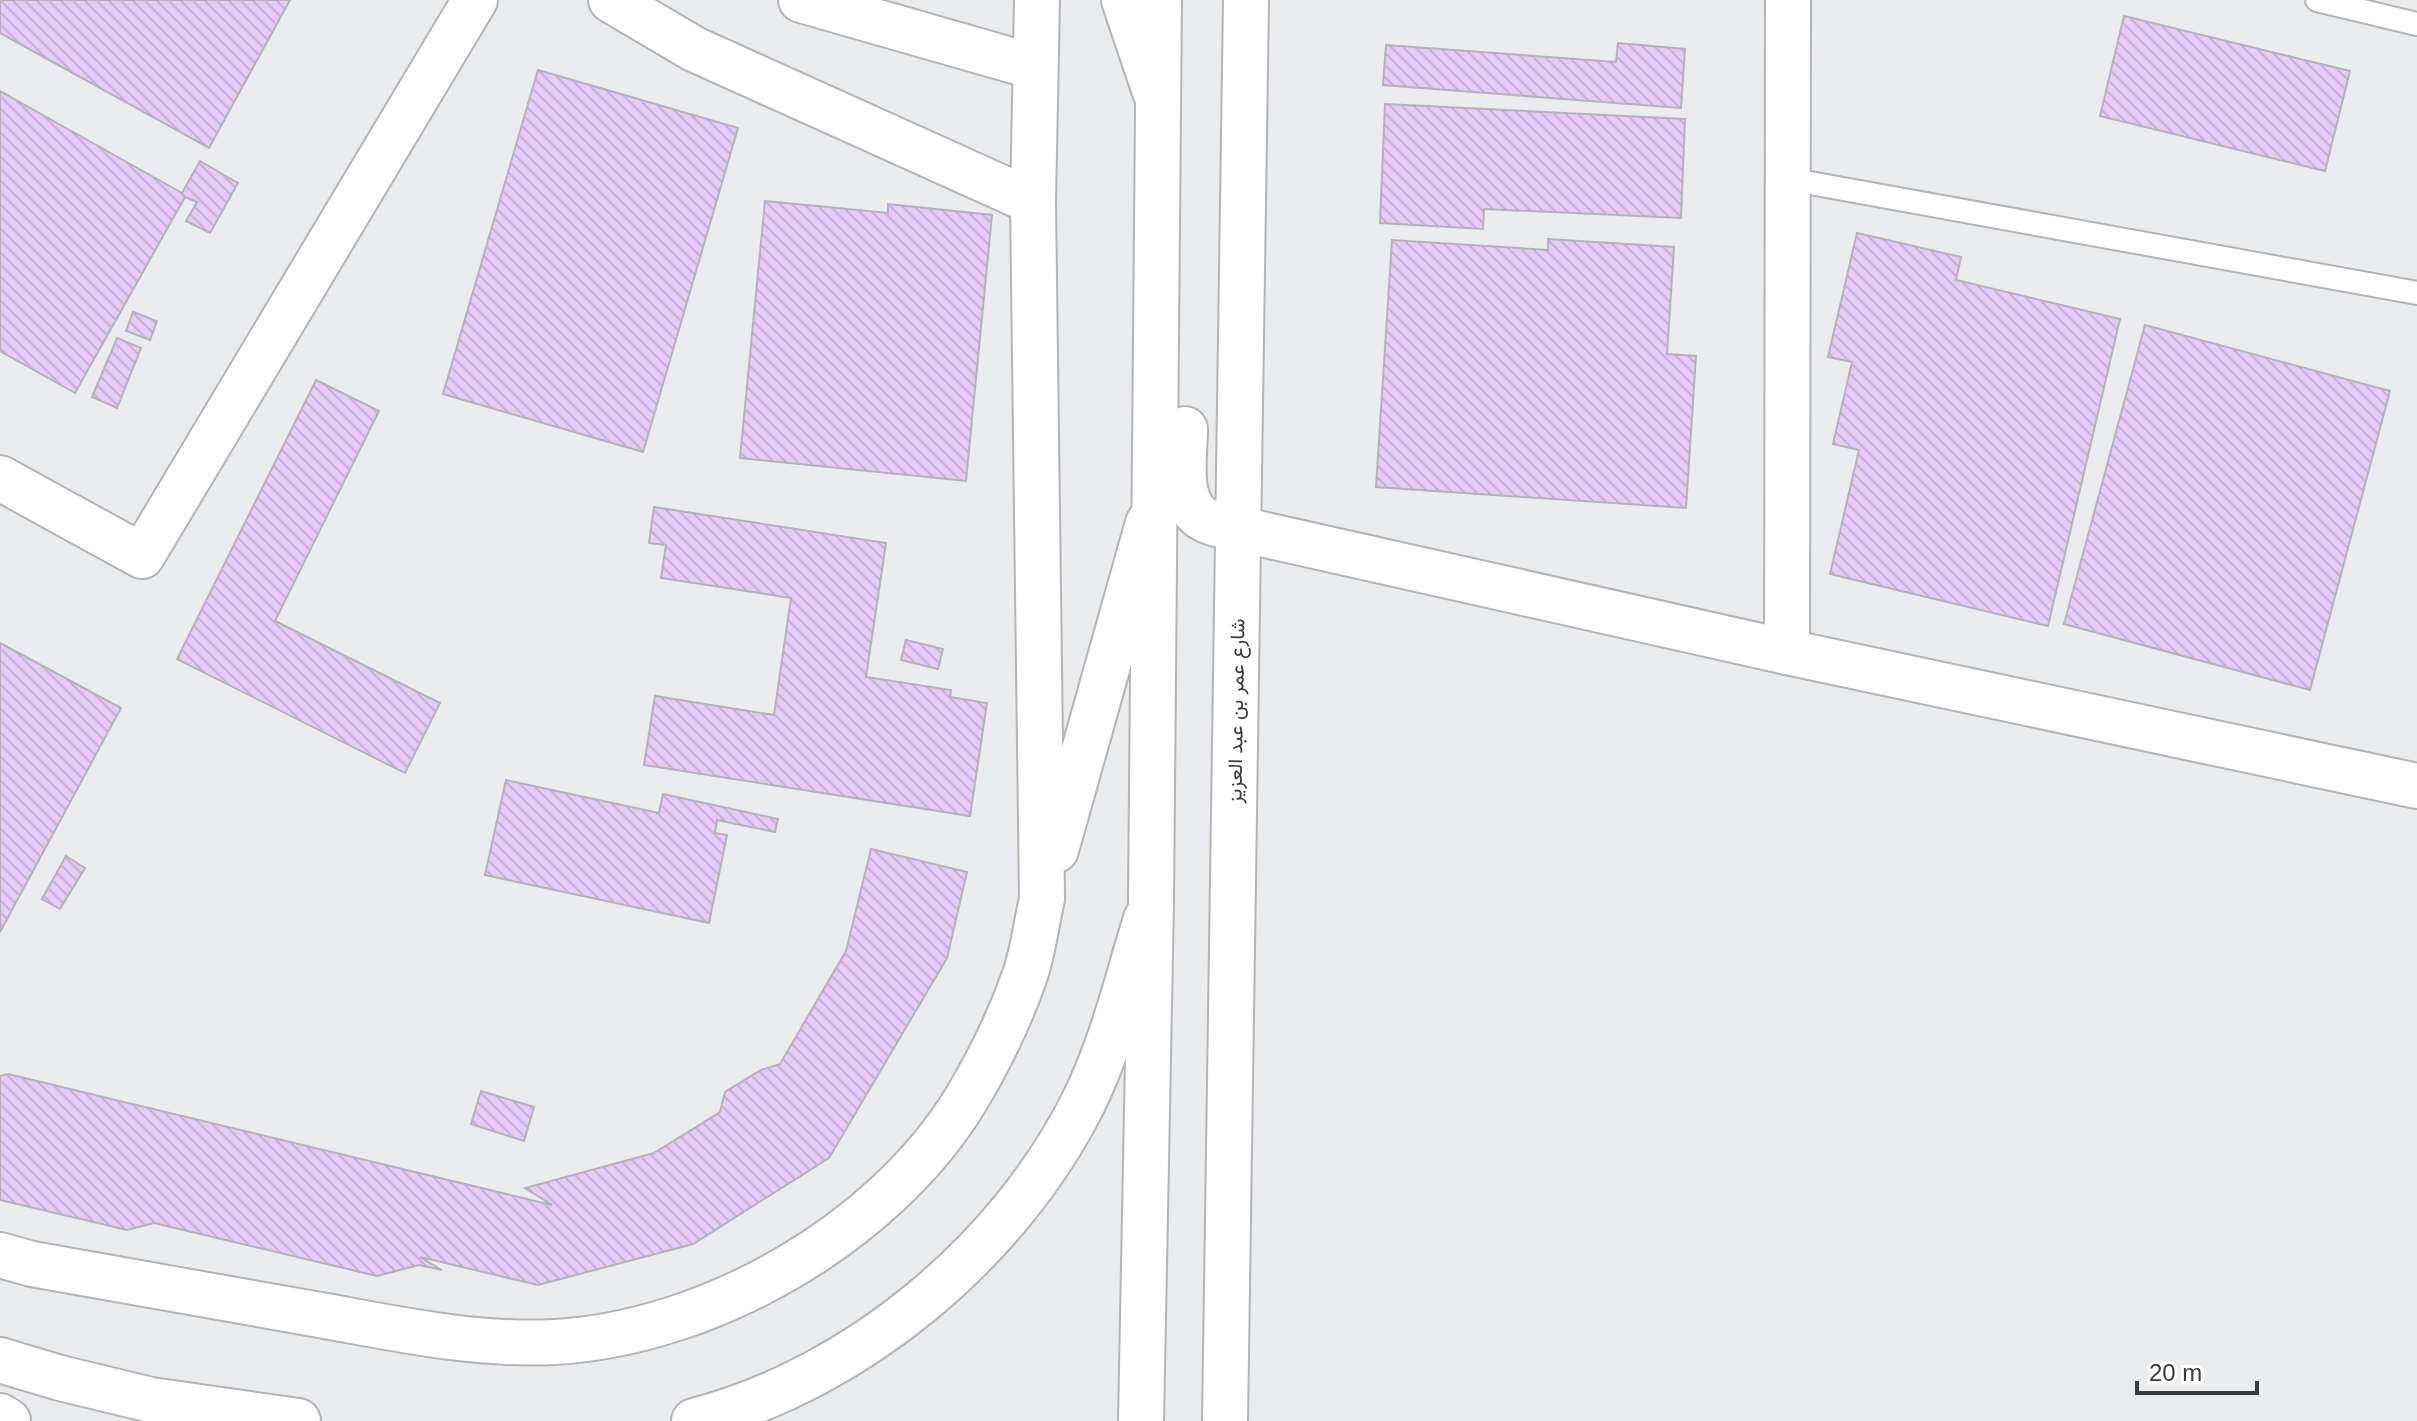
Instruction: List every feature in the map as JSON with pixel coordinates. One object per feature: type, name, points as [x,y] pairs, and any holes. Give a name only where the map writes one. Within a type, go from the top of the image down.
[{"type":"street","points":[[0,478],[142,556],[475,0]]},
{"type":"street","points":[[611,0],[694,49],[1033,202]]},
{"type":"street","points":[[801,0],[1035,67]]},
{"type":"street","points":[[1037,0],[1033,202],[1042,899]]},
{"type":"street","points":[[1124,0],[1158,99]]},
{"type":"street","points":[[1141,1421],[1151,901],[1159,0]]},
{"type":"street","name":"شارع عمر بن عبد العزيز","points":[[1225,1421],[1246,0]]},
{"type":"street","points":[[1787,652],[1788,0]]},
{"type":"street","points":[[1157,222],[1184,341],[1185,489],[1189,503],[1198,515],[1212,523],[1787,652],[2417,786]]},
{"type":"street","points":[[0,1255],[32,1264],[464,1341],[555,1342],[619,1333],[689,1314],[759,1284],[813,1252],[868,1211],[923,1158],[964,1102],[998,1038],[1025,976],[1042,899],[1155,498]]},
{"type":"street","points":[[694,1421],[732,1409],[831,1364],[931,1295],[985,1243],[1022,1201],[1056,1151],[1084,1101],[1107,1044],[1151,901]]},
{"type":"street","points":[[0,1360],[151,1400],[298,1421]]},
{"type":"street","points":[[0,1416],[8,1421]]},
{"type":"lane","points":[[2317,0],[2417,24]]},
{"type":"lane","points":[[1788,179],[2417,293]]},
{"type":"building","points":[[0,0],[290,0],[209,148],[0,33]]},
{"type":"building","points":[[2124,16],[2350,71],[2325,171],[2100,116]]},
{"type":"building","points":[[1618,43],[1685,49],[1681,108],[1383,85],[1386,45],[1616,62]]},
{"type":"building","points":[[538,70],[738,128],[643,452],[443,394]]},
{"type":"building","points":[[0,91],[182,193],[200,161],[238,183],[210,233],[186,221],[197,202],[185,197],[75,393],[0,351]]},
{"type":"building","points":[[1385,104],[1685,119],[1681,218],[1484,209],[1483,229],[1380,223]]},
{"type":"building","points":[[765,201],[888,213],[888,204],[992,215],[966,481],[740,458]]},
{"type":"building","points":[[1857,233],[1961,257],[1956,280],[2120,319],[2048,626],[1830,574],[1859,450],[1833,444],[1852,362],[1828,357]]},
{"type":"building","points":[[1548,239],[1674,247],[1667,354],[1696,356],[1686,508],[1376,487],[1392,240],[1548,250]]},
{"type":"building","points":[[133,312],[157,321],[150,340],[126,331]]},
{"type":"building","points":[[2145,325],[2390,391],[2310,690],[2064,624]]},
{"type":"building","points":[[117,338],[141,348],[117,408],[92,397]]},
{"type":"building","points":[[316,380],[379,411],[275,621],[440,703],[405,773],[177,659]]},
{"type":"building","points":[[654,507],[886,543],[866,677],[951,690],[950,697],[987,703],[970,816],[644,765],[655,696],[774,715],[791,598],[661,578],[666,545],[649,543]]},
{"type":"building","points":[[906,640],[943,649],[938,669],[901,660]]},
{"type":"building","points":[[0,643],[121,708],[0,932]]},
{"type":"building","points":[[506,780],[659,813],[663,794],[778,819],[775,832],[717,820],[715,833],[727,835],[709,923],[485,875]]},
{"type":"building","points":[[871,849],[967,872],[947,958],[829,1158],[693,1244],[538,1285],[420,1257],[442,1270],[419,1265],[377,1276],[154,1223],[127,1230],[0,1200],[0,1076],[8,1074],[552,1205],[525,1188],[654,1153],[720,1112],[725,1092],[761,1070],[780,1064],[846,951]]},
{"type":"building","points":[[66,856],[85,868],[60,909],[42,899]]},
{"type":"building","points":[[481,1091],[534,1107],[524,1141],[471,1124]]}]
